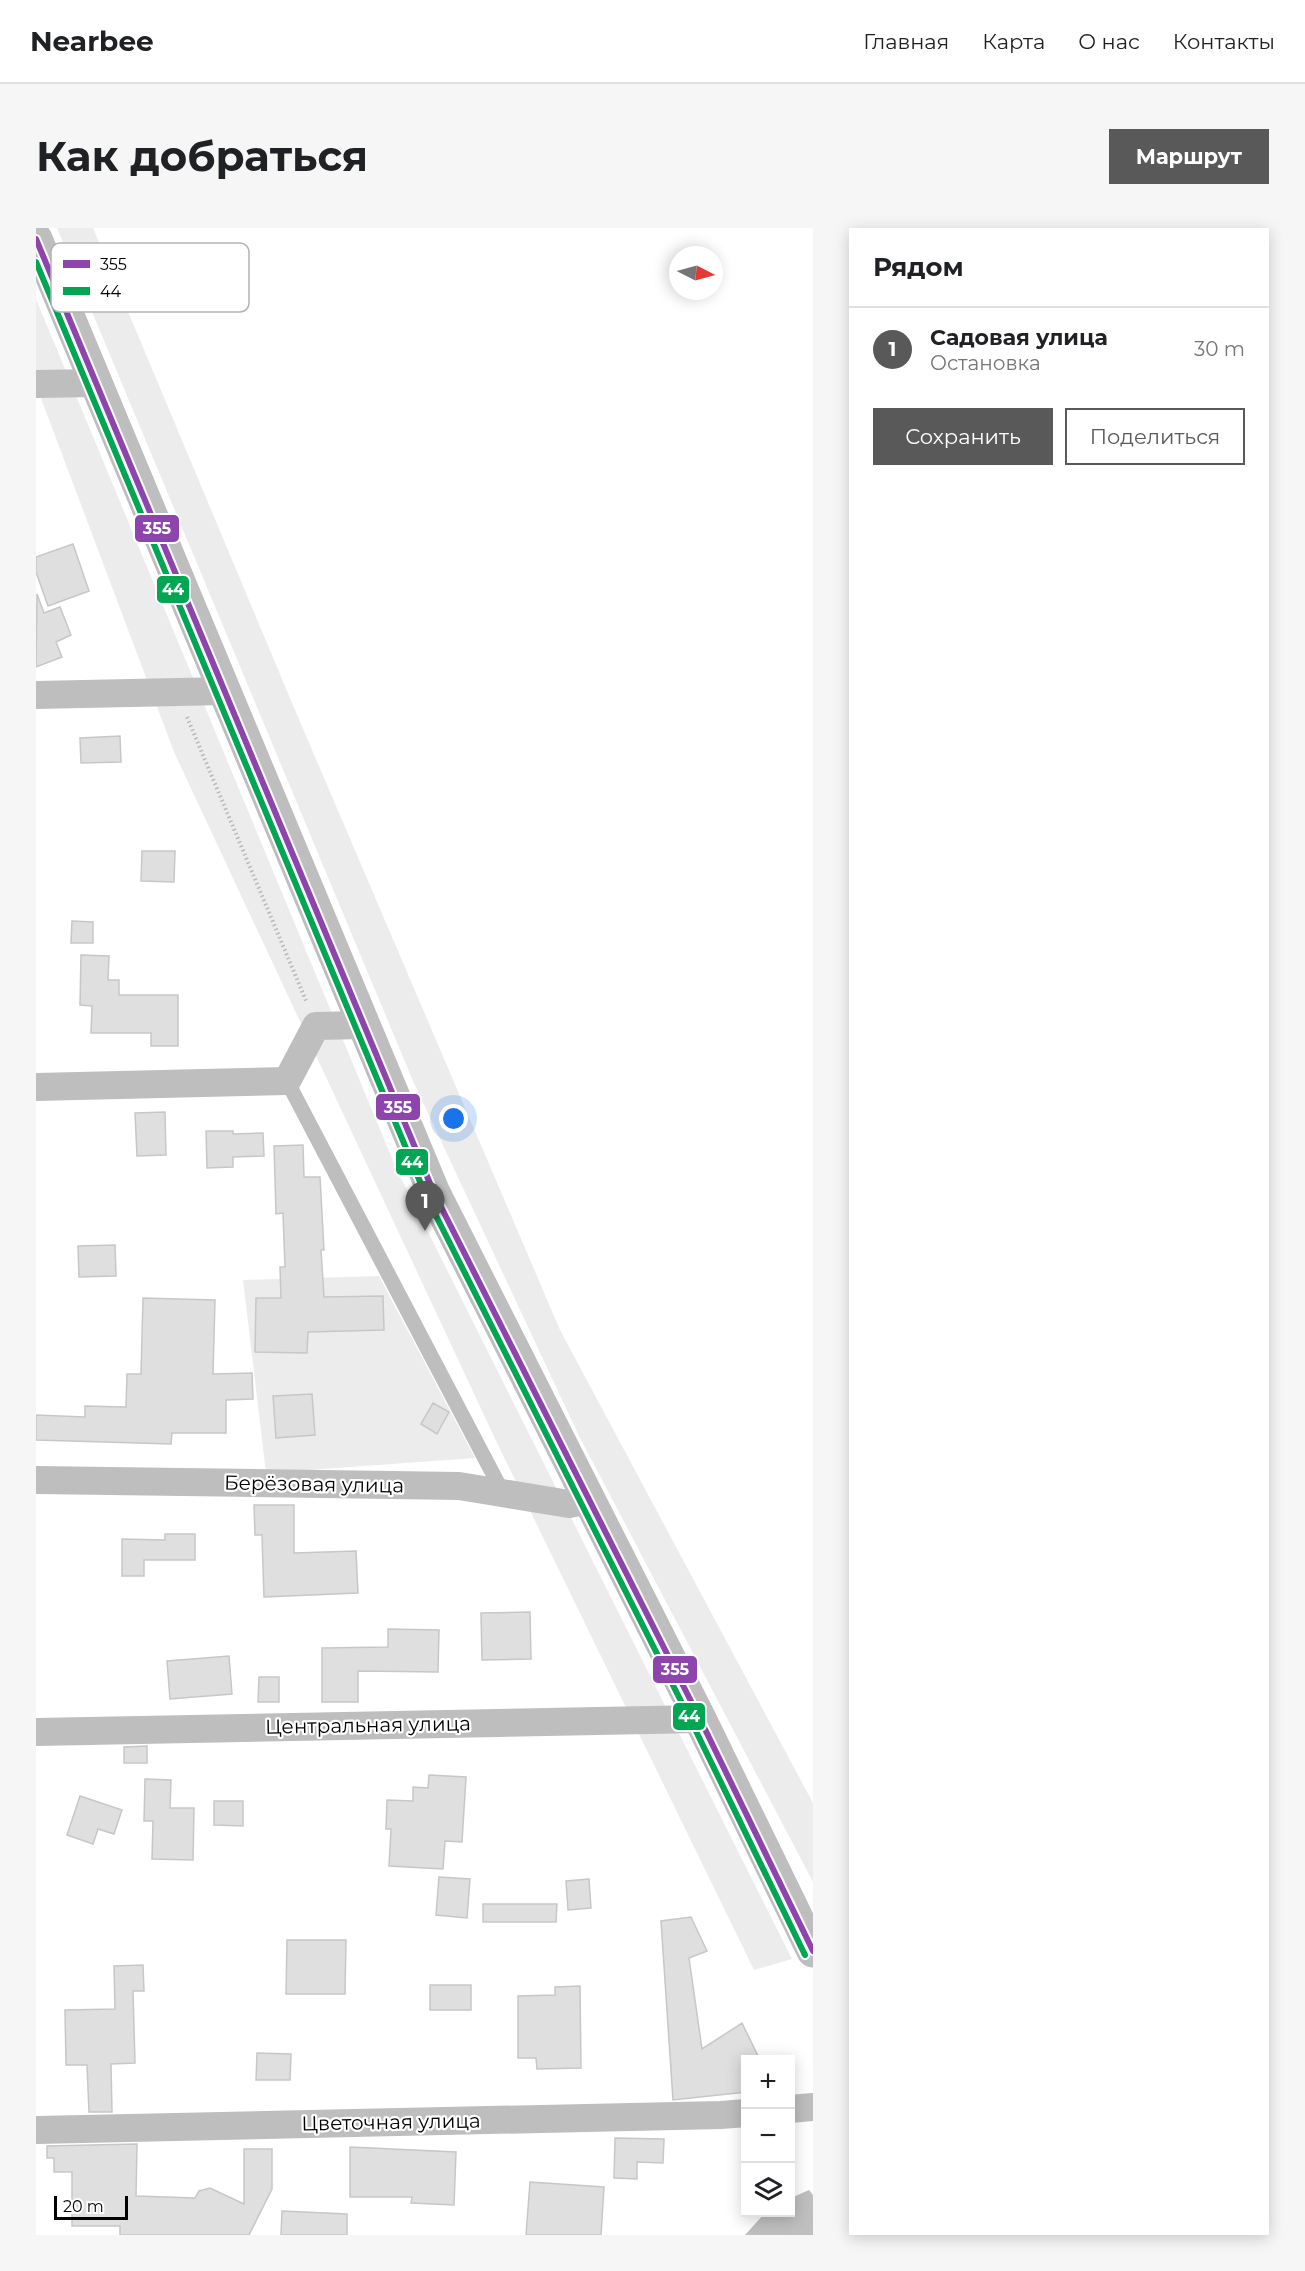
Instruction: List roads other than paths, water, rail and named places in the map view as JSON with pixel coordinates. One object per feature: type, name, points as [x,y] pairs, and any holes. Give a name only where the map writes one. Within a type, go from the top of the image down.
[{"type":"street","points":[[36,239],[51,275]]},
{"type":"street","points":[[66,312],[434,1193],[700,1719],[813,1951]]},
{"type":"street","points":[[36,384],[96,383]]},
{"type":"street","points":[[36,695],[225,691]]},
{"type":"street","points":[[36,1087],[287,1081],[316,1026],[364,1025]]},
{"type":"street","name":"Берёзовая улица","points":[[36,1480],[459,1486],[569,1504],[590,1500]]},
{"type":"street","name":"Центральная улица","points":[[36,1732],[700,1719]]},
{"type":"street","points":[[795,2108],[813,2106]]},
{"type":"street","name":"Цветочная улица","points":[[36,2130],[741,2113]]},
{"type":"lane","points":[[287,1081],[503,1493]]},
{"type":"place","name":"Садовая улица","points":[[425,1231]]}]
